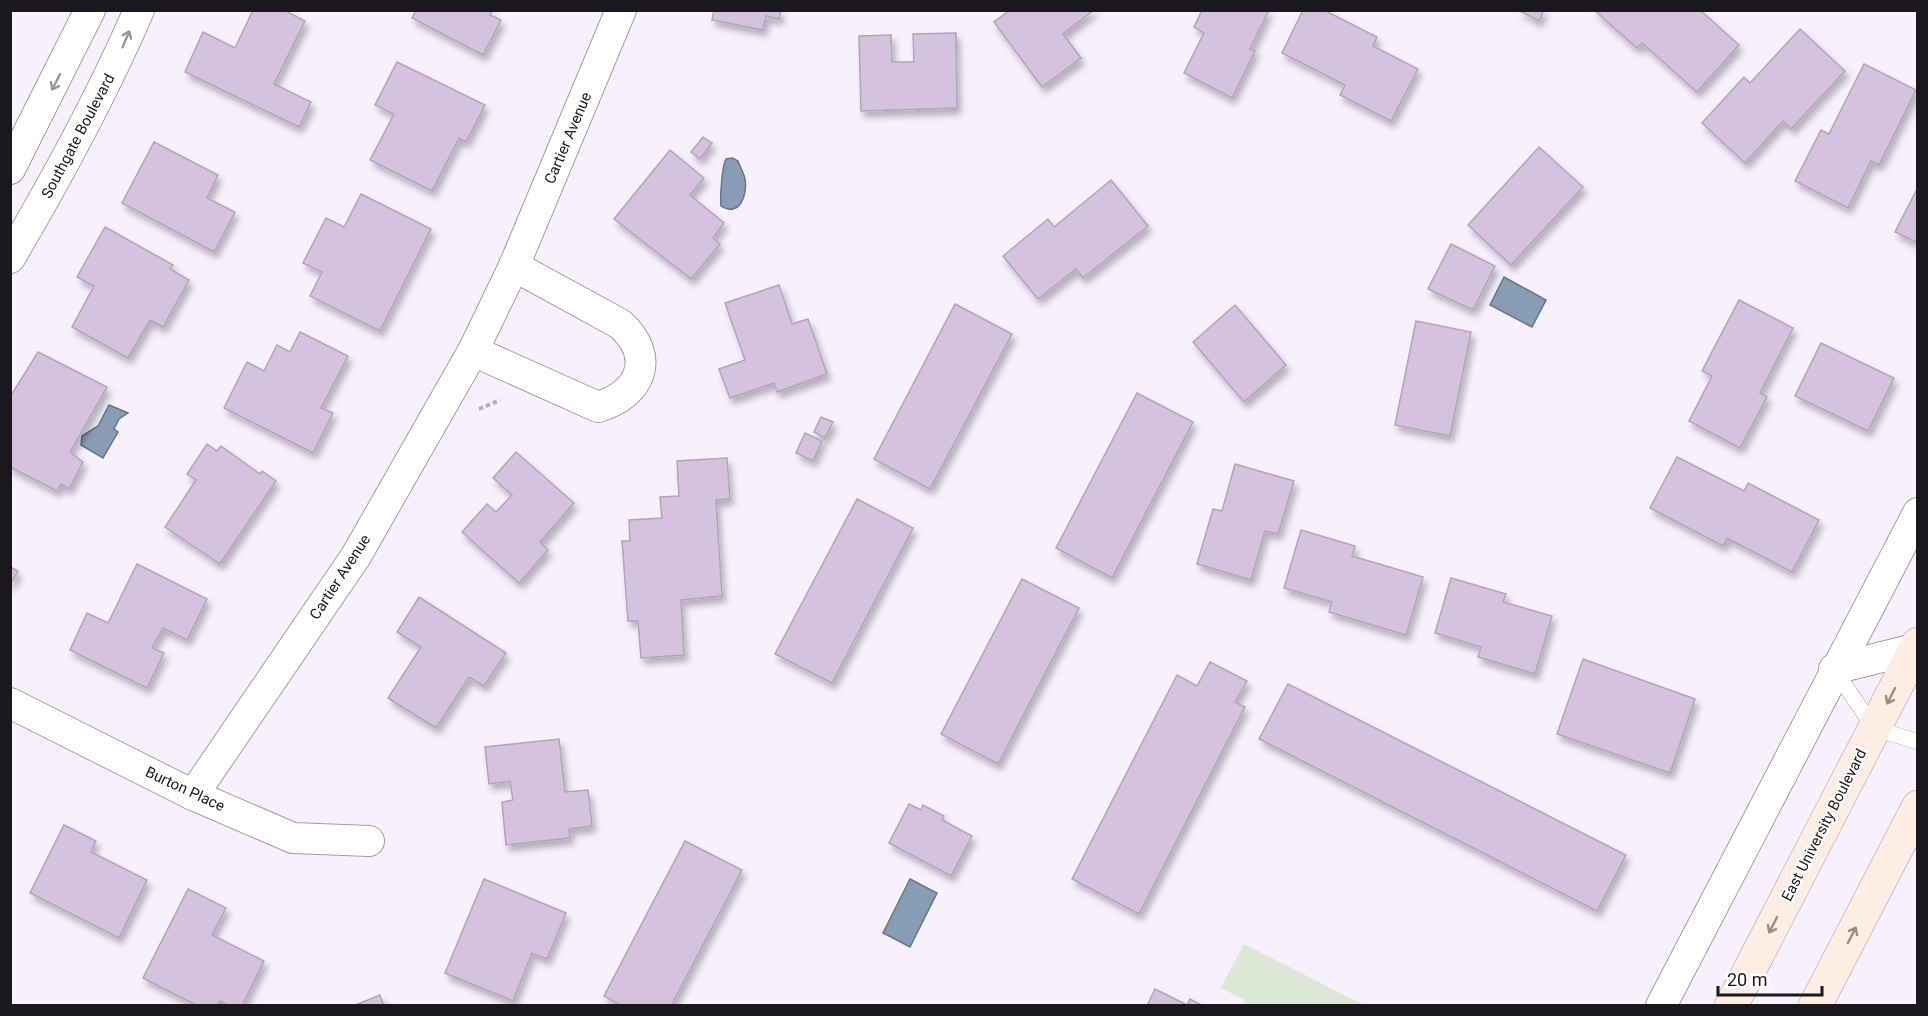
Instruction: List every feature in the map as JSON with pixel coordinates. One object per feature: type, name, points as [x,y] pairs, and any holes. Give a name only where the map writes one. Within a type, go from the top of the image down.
[{"type":"street","points":[[10,169],[90,10]]},
{"type":"street","name":"Southgate Boulevard","points":[[10,258],[71,151],[120,54],[139,10]]},
{"type":"street","name":"Cartier Avenue","points":[[193,795],[356,556],[473,351],[514,266],[621,10]]},
{"type":"street","points":[[473,351],[598,407],[613,403],[634,386],[640,359],[634,336],[620,324],[514,266]]},
{"type":"street","points":[[1661,1005],[1917,513]]},
{"type":"street","points":[[1834,669],[1916,648]]},
{"type":"street","name":"East University Boulevard","points":[[1731,1005],[1916,648]]},
{"type":"street","name":"Burton Place","points":[[10,703],[193,795],[293,838],[369,841]]},
{"type":"street","points":[[1815,1005],[1917,807]]},
{"type":"lane","points":[[1834,669],[1874,728],[1917,742]]},
{"type":"green space","points":[[1244,944],[1364,1005],[1242,1005],[1245,1000],[1221,988]]},
{"type":"water","points":[[732,158],[738,161],[746,185],[741,203],[733,209],[727,209],[721,206],[723,168],[726,159]]},
{"type":"water","points":[[1504,277],[1546,300],[1532,327],[1490,305]]},
{"type":"water","points":[[109,405],[128,413],[119,419],[114,429],[118,432],[103,458],[81,445],[82,436],[98,426]]},
{"type":"water","points":[[910,879],[937,893],[910,947],[883,933]]},
{"type":"building","points":[[253,10],[284,10],[305,21],[274,84],[311,102],[299,127],[185,72],[203,32],[235,48]]},
{"type":"building","points":[[416,10],[492,10],[490,15],[501,20],[483,55],[412,18]]},
{"type":"building","points":[[714,10],[781,10],[779,19],[766,16],[763,30],[712,20]]},
{"type":"building","points":[[1010,10],[1094,10],[1063,34],[1081,58],[1042,87],[994,22]]},
{"type":"building","points":[[1202,10],[1269,10],[1250,49],[1255,51],[1232,98],[1184,73],[1204,33],[1194,27]]},
{"type":"building","points":[[1303,10],[1324,10],[1377,37],[1373,46],[1418,69],[1391,121],[1340,95],[1345,85],[1282,53]]},
{"type":"building","points":[[1518,10],[1544,10],[1539,21]]},
{"type":"building","points":[[1594,10],[1700,10],[1739,45],[1697,92],[1642,43],[1637,48]]},
{"type":"building","points":[[1800,29],[1845,71],[1791,129],[1783,121],[1745,163],[1702,123],[1744,77],[1750,83]]},
{"type":"building","points":[[956,33],[957,108],[861,111],[859,36],[891,35],[892,62],[914,62],[913,34]]},
{"type":"building","points":[[397,62],[485,105],[466,142],[459,138],[432,191],[370,160],[394,114],[375,105]]},
{"type":"building","points":[[1864,64],[1916,90],[1879,165],[1871,161],[1848,208],[1795,181],[1821,130],[1829,134]]},
{"type":"building","points":[[703,137],[712,143],[700,159],[691,152]]},
{"type":"building","points":[[154,142],[218,175],[207,198],[235,212],[214,252],[122,203]]},
{"type":"building","points":[[1539,147],[1583,187],[1511,265],[1468,225]]},
{"type":"building","points":[[670,150],[704,178],[690,195],[724,223],[713,238],[720,244],[691,279],[614,219]]},
{"type":"building","points":[[1111,180],[1148,226],[1083,278],[1076,269],[1038,299],[1003,256],[1048,219],[1054,227]]},
{"type":"building","points":[[1918,187],[1918,243],[1895,232]]},
{"type":"building","points":[[361,194],[431,229],[380,331],[310,296],[322,272],[303,263],[326,218],[344,227]]},
{"type":"building","points":[[105,227],[173,265],[170,269],[189,280],[163,327],[150,320],[128,358],[72,327],[94,286],[77,277]]},
{"type":"building","points":[[1451,244],[1495,266],[1473,310],[1428,289]]},
{"type":"building","points":[[779,285],[792,324],[808,319],[827,374],[777,392],[774,383],[730,398],[719,369],[745,360],[725,303]]},
{"type":"building","points":[[1739,300],[1793,328],[1760,393],[1767,397],[1740,448],[1689,421],[1712,376],[1702,371]]},
{"type":"building","points":[[955,304],[1012,334],[930,489],[874,459]]},
{"type":"building","points":[[1235,305],[1286,365],[1244,402],[1193,342]]},
{"type":"building","points":[[1416,321],[1471,332],[1450,436],[1395,425]]},
{"type":"building","points":[[300,332],[348,356],[321,408],[333,413],[313,453],[224,408],[247,362],[264,371],[277,345],[290,352]]},
{"type":"building","points":[[1821,343],[1894,378],[1868,431],[1795,396]]},
{"type":"building","points":[[38,352],[107,387],[70,452],[83,462],[69,489],[61,484],[57,491],[10,467],[10,397]]},
{"type":"building","points":[[1137,393],[1193,422],[1112,578],[1056,548]]},
{"type":"building","points":[[821,417],[833,422],[825,438],[814,432]]},
{"type":"building","points":[[805,433],[822,441],[813,461],[796,453]]},
{"type":"building","points":[[207,444],[217,451],[221,446],[260,474],[262,471],[276,481],[220,564],[165,527],[196,480],[187,474]]},
{"type":"building","points":[[516,452],[574,503],[540,542],[548,550],[519,583],[462,532],[487,504],[496,512],[512,495],[493,478]]},
{"type":"building","points":[[1677,457],[1744,491],[1748,483],[1819,520],[1792,572],[1727,538],[1723,546],[1650,508]]},
{"type":"building","points":[[727,458],[730,499],[716,500],[722,596],[681,600],[684,655],[641,658],[638,621],[628,621],[622,541],[630,541],[629,520],[662,518],[660,497],[679,496],[677,461]]},
{"type":"building","points":[[1235,464],[1294,481],[1278,534],[1265,531],[1251,580],[1197,564],[1213,509],[1222,511]]},
{"type":"building","points":[[857,499],[913,528],[832,683],[775,654]]},
{"type":"building","points":[[1301,530],[1355,546],[1352,556],[1423,577],[1406,635],[1329,612],[1332,602],[1284,588]]},
{"type":"building","points":[[137,564],[207,599],[187,640],[163,628],[152,648],[164,653],[147,688],[70,650],[87,613],[108,623]]},
{"type":"building","points":[[10,567],[18,571],[10,585]]},
{"type":"building","points":[[1451,578],[1506,594],[1503,602],[1552,616],[1535,674],[1478,657],[1481,647],[1435,633]]},
{"type":"building","points":[[1022,579],[1079,608],[998,764],[941,734]]},
{"type":"building","points":[[419,597],[506,653],[484,686],[469,677],[436,728],[388,698],[421,647],[397,632]]},
{"type":"building","points":[[1583,659],[1695,699],[1670,773],[1557,734]]},
{"type":"building","points":[[1210,662],[1247,681],[1235,702],[1245,707],[1139,914],[1072,879],[1177,675],[1197,686]]},
{"type":"building","points":[[1288,684],[1626,855],[1597,911],[1259,739]]},
{"type":"building","points":[[559,739],[565,792],[588,790],[592,826],[569,829],[570,838],[506,845],[502,802],[513,800],[510,781],[489,784],[485,747]]},
{"type":"building","points":[[909,804],[921,810],[923,805],[944,816],[942,820],[972,836],[951,876],[889,843]]},
{"type":"building","points":[[64,825],[96,841],[91,852],[147,880],[119,938],[30,893]]},
{"type":"building","points":[[685,841],[742,870],[671,1006],[622,1006],[604,996]]},
{"type":"building","points":[[484,879],[566,913],[547,959],[532,953],[513,1001],[445,973]]},
{"type":"building","points":[[188,889],[226,908],[212,935],[264,961],[242,1006],[229,1006],[220,1001],[217,1006],[198,1006],[143,978]]},
{"type":"building","points":[[1155,989],[1187,1005],[1190,999],[1203,1006],[1147,1006]]},
{"type":"building","points":[[380,995],[384,1006],[353,1006]]}]
